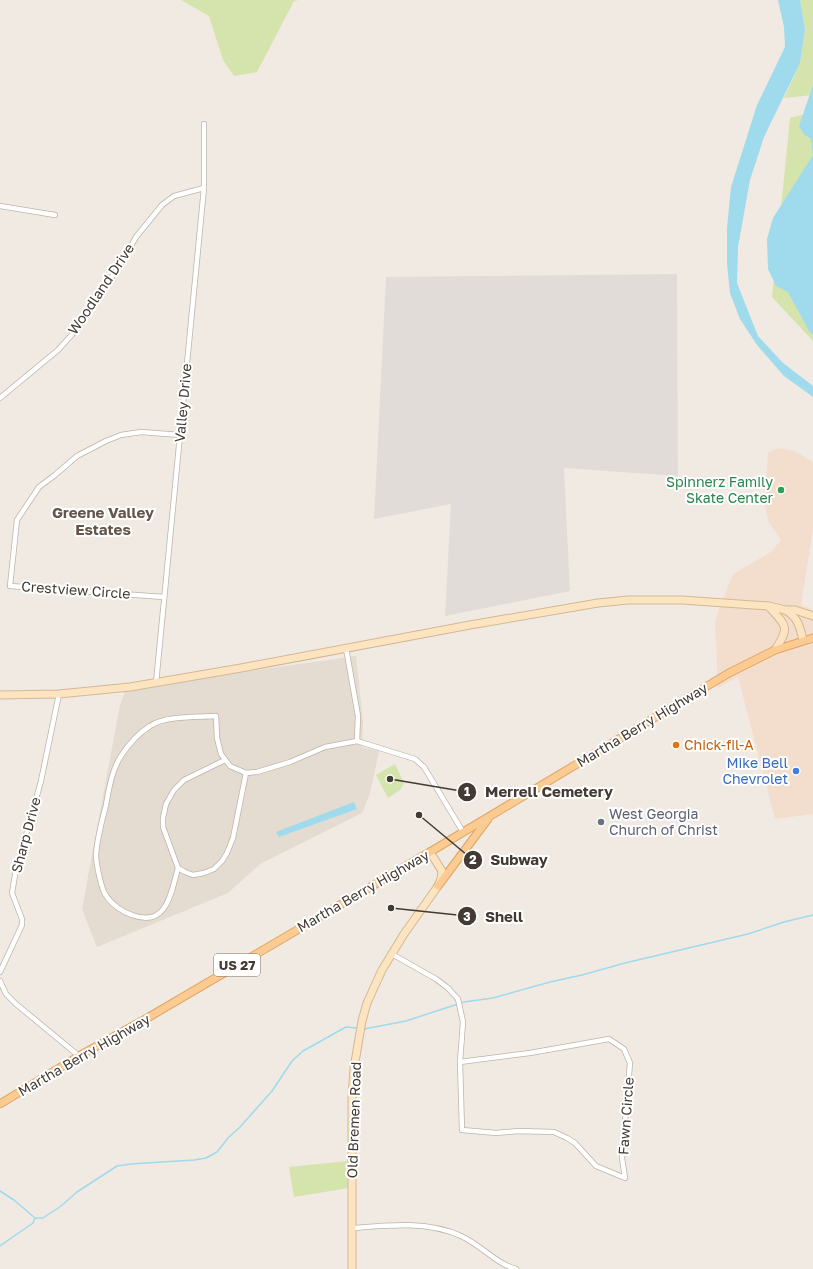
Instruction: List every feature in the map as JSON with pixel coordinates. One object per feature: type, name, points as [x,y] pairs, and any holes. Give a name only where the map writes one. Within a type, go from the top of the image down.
[{"type":"main road","points":[[0,695],[59,694],[116,689],[156,683],[477,624],[598,603],[628,600],[682,600],[769,606],[813,616]]},
{"type":"main road","points":[[769,606],[782,620],[785,628],[784,636],[775,650]]},
{"type":"main road","points":[[795,613],[803,640]]},
{"type":"main road","name":"Martha Berry Highway","points":[[0,1104],[79,1056],[149,1017],[430,852],[734,670],[775,650],[813,638]]},
{"type":"main road","points":[[438,886],[491,815]]},
{"type":"main road","name":"Old Bremen Road","points":[[352,1269],[353,1078],[362,1021],[375,984],[392,954],[438,886],[441,879],[442,871],[430,852]]},
{"type":"street","name":"Valley Drive","points":[[156,683],[204,188],[204,124]]},
{"type":"street","name":"Woodland Drive","points":[[0,398],[58,350],[77,329],[122,262],[136,237],[162,205],[174,196],[204,188]]},
{"type":"street","points":[[0,206],[55,215]]},
{"type":"street","name":"Crestview Circle","points":[[164,597],[10,586],[17,520],[40,487],[77,456],[116,437],[141,432],[180,435]]},
{"type":"street","points":[[346,648],[358,716],[357,742]]},
{"type":"street","name":"Sharp Drive","points":[[0,972],[22,925],[22,919],[12,893],[15,875],[41,781],[59,694]]},
{"type":"street","points":[[225,760],[184,780],[174,790],[166,804],[163,827],[178,868],[168,902],[160,914],[150,919],[138,918],[115,906],[104,893],[97,862],[97,848],[102,818],[113,774],[121,756],[131,743],[151,725],[167,719],[216,716],[217,738],[221,754],[230,766],[246,772],[257,772],[290,762],[326,747],[357,742],[415,759],[424,767],[462,832]]},
{"type":"street","points":[[178,868],[193,874],[204,873],[214,869],[228,853],[233,838],[246,772]]},
{"type":"street","name":"Fawn Circle","points":[[392,954],[436,979],[448,988],[458,999],[463,1022],[460,1062],[462,1130],[496,1133],[518,1131],[554,1132],[567,1138],[575,1144],[596,1166],[626,1178],[622,1158],[630,1063],[624,1049],[609,1039],[530,1053],[460,1062]]},
{"type":"street","points":[[0,981],[6,994],[16,1004],[79,1056]]},
{"type":"street","points":[[353,1228],[393,1225],[441,1229],[462,1237],[491,1257],[509,1267],[516,1269]]},
{"type":"shaded area","points":[[677,274],[678,476],[564,468],[570,591],[445,616],[451,504],[374,519],[386,277]]},
{"type":"shaded area","points":[[778,448],[795,451],[813,462],[813,528],[801,605],[813,610],[813,814],[775,819],[738,677],[718,688],[715,620],[733,574],[771,552],[781,540],[768,521],[765,506],[768,453]]},
{"type":"shaded area","points":[[356,656],[363,722],[362,747],[379,751],[370,793],[362,813],[260,864],[228,893],[97,947],[82,909],[120,705],[125,692],[207,677]]},
{"type":"green space","points":[[181,0],[299,0],[294,1],[257,72],[234,76],[223,60],[209,16]]},
{"type":"green space","points":[[800,0],[813,0],[813,95],[784,98],[800,63],[805,29]]},
{"type":"green space","points":[[813,112],[813,341],[772,297],[790,118]]},
{"type":"green space","points":[[395,764],[404,783],[400,790],[388,798],[376,775]]},
{"type":"green space","points":[[348,1161],[349,1188],[294,1197],[289,1167]]},
{"type":"water","points":[[778,0],[800,0],[805,29],[800,63],[764,137],[750,180],[738,247],[737,283],[758,336],[783,363],[813,386],[813,397],[784,376],[757,345],[740,319],[730,293],[727,264],[727,228],[731,187],[757,105],[785,47],[784,27]]},
{"type":"water","points":[[813,85],[813,155],[811,139],[804,134],[799,126]]},
{"type":"water","points":[[813,155],[813,335],[809,331],[788,292],[776,286],[768,269],[767,239],[773,218]]},
{"type":"water","points":[[354,802],[357,809],[279,837],[276,832]]},
{"type":"waterway","points":[[364,1029],[406,1021],[464,1002],[493,998],[625,963],[748,934],[784,922],[813,915]]},
{"type":"waterway","points":[[0,1191],[14,1200],[35,1218],[43,1218],[61,1206],[77,1192],[117,1166],[206,1158],[217,1152],[228,1138],[240,1127],[272,1091],[292,1061],[303,1051],[346,1027],[356,1028]]},
{"type":"waterway","points":[[0,1246],[33,1223],[35,1218]]},
{"type":"place","name":"Spinnerz Family Skate Center","points":[[781,490]]},
{"type":"place","name":"Chick-fil-A","points":[[676,745]]},
{"type":"place","name":"Mike Bell Chevrolet","points":[[796,771]]},
{"type":"place","name":"Merrell Cemetery","points":[[390,779]]},
{"type":"place","name":"Subway","points":[[419,815]]},
{"type":"place","name":"West Georgia Church of Christ","points":[[601,822]]},
{"type":"place","name":"Shell","points":[[391,908]]},
{"type":"district","name":"Greene Valley Estates","points":[[103,522]]}]
